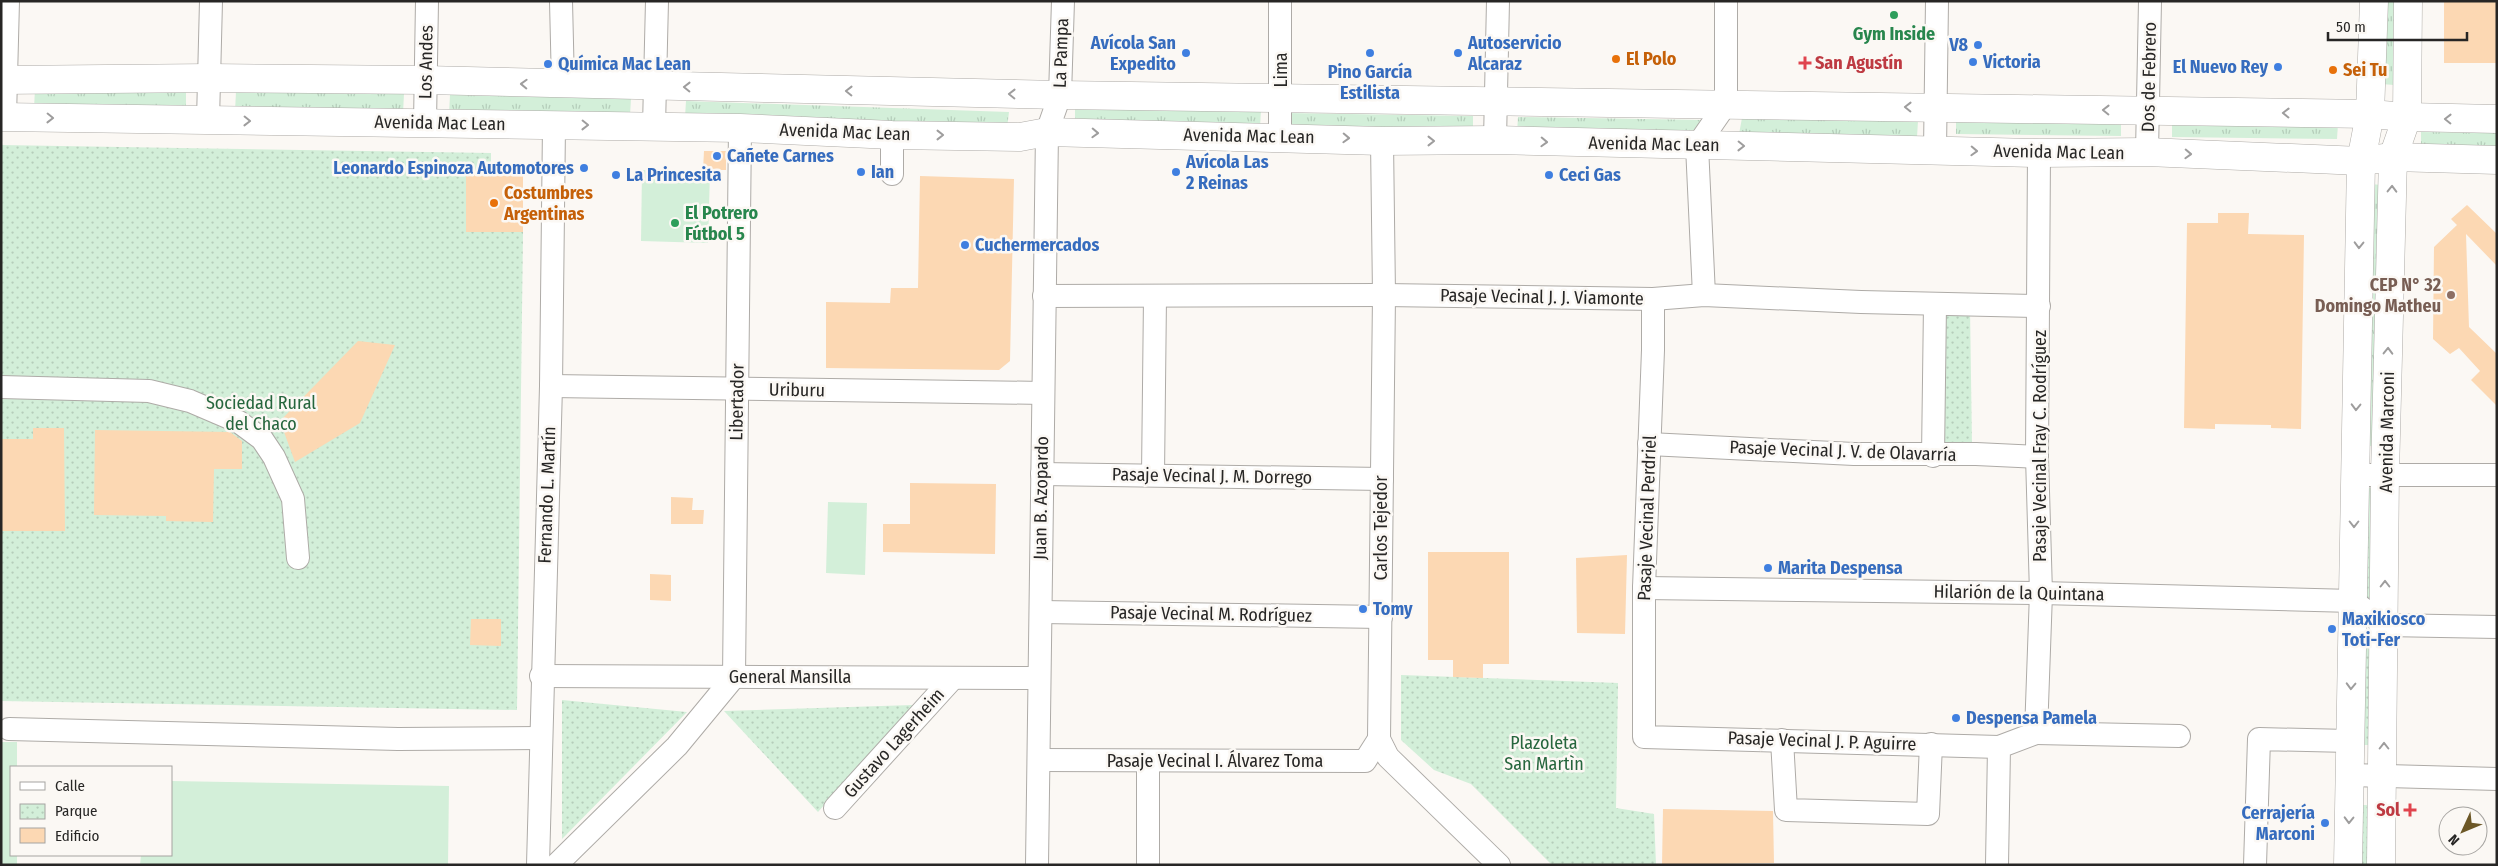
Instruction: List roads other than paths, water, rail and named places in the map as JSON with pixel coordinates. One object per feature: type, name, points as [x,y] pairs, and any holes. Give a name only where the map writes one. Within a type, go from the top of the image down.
[{"type":"main road","name":"Avenida Marconi","points":[[2348,865],[2361,161],[2370,114],[2374,1]]},
{"type":"main road","name":"Avenida Marconi","points":[[2381,865],[2384,777],[2385,474],[2393,157],[2407,117],[2408,1]]},
{"type":"main road","points":[[3,80],[210,78],[425,80],[563,85],[1060,95],[2370,114],[2407,117],[2497,119]]},
{"type":"main road","name":"Avenida Mac Lean","points":[[3,117],[654,126],[892,135],[1020,137],[1046,132],[1353,138],[1382,141],[1495,140],[2039,153],[2146,152],[2361,161],[2393,157],[2497,160]]},
{"type":"street","points":[[3,117],[3,80],[8,1]]},
{"type":"street","points":[[208,120],[211,1]]},
{"type":"street","points":[[561,1],[563,85]]},
{"type":"street","points":[[654,126],[656,1]]},
{"type":"street","name":"La Pampa","points":[[1046,132],[1060,95],[1063,1]]},
{"type":"street","name":"Lima","points":[[1280,1],[1280,138]]},
{"type":"street","points":[[1495,140],[1498,1]]},
{"type":"street","points":[[1704,295],[1697,146],[1726,104],[1726,1]]},
{"type":"street","points":[[1935,150],[1937,1]]},
{"type":"street","name":"Dos de Febrero","points":[[2146,152],[2150,1]]},
{"type":"street","name":"Los Andes","points":[[421,3],[425,123]]},
{"type":"street","name":"Fernando L. Martín","points":[[538,865],[541,676],[551,386],[554,125]]},
{"type":"street","name":"Libertador","points":[[734,677],[740,128]]},
{"type":"street","name":"Juan B. Azopardo","points":[[1037,865],[1046,132]]},
{"type":"street","points":[[892,135],[892,174]]},
{"type":"street","name":"Carlos Tejedor","points":[[1382,141],[1384,294],[1379,738],[1388,757],[1499,865]]},
{"type":"street","name":"Pasaje Vecinal Fray C. Rodríguez","points":[[2036,733],[2041,593],[2036,457],[2039,306],[2039,153]]},
{"type":"street","name":"Pasaje Vecinal J. J. Viamonte","points":[[1044,296],[1155,297],[1384,294],[1653,299],[1704,295],[2039,306]]},
{"type":"street","points":[[1153,475],[1155,297]]},
{"type":"street","name":"Pasaje Vecinal Perdriel","points":[[1644,737],[1644,588],[1653,350],[1653,299]]},
{"type":"street","points":[[1933,456],[1935,304]]},
{"type":"street","name":"Uriburu","points":[[551,386],[1043,393]]},
{"type":"street","points":[[1,388],[148,391],[190,401],[239,422],[262,439],[274,457],[293,499],[298,558]]},
{"type":"street","name":"Pasaje Vecinal J. V. de Olavarría","points":[[1649,444],[1933,456],[1976,454],[2036,457]]},
{"type":"street","name":"Pasaje Vecinal J. M. Dorrego","points":[[1042,474],[1382,479]]},
{"type":"street","points":[[2354,475],[2497,475]]},
{"type":"street","name":"Hilarión de la Quintana","points":[[1644,588],[2041,593],[2353,601]]},
{"type":"street","points":[[2353,601],[2385,625],[2497,626]]},
{"type":"street","name":"Pasaje Vecinal M. Rodríguez","points":[[1041,612],[1380,617]]},
{"type":"street","name":"General Mansilla","points":[[541,676],[1038,678]]},
{"type":"street","points":[[556,865],[678,746],[734,677]]},
{"type":"street","name":"Gustavo Lagerheim","points":[[835,808],[953,678]]},
{"type":"street","points":[[9,729],[398,739],[540,738]]},
{"type":"street","points":[[1997,865],[1999,747],[2036,733],[2179,736]]},
{"type":"street","name":"Pasaje Vecinal J. P. Aguirre","points":[[1644,737],[1999,747]]},
{"type":"street","name":"Pasaje Vecinal I. Álvarez Toma","points":[[1039,760],[1365,761],[1379,738]]},
{"type":"street","points":[[1782,740],[1786,810],[1928,814],[1931,744]]},
{"type":"street","points":[[2254,865],[2259,740],[2349,741]]},
{"type":"street","points":[[1148,761],[1148,865]]},
{"type":"street","points":[[2350,775],[2497,779]]},
{"type":"place","name":"Gym Inside","points":[[1894,15]]},
{"type":"place","name":"V8","points":[[1978,45]]},
{"type":"place","name":"Avícola San Expedito","points":[[1186,53]]},
{"type":"place","name":"Pino García Estilista","points":[[1370,53]]},
{"type":"place","name":"Autoservicio Alcaraz","points":[[1458,53]]},
{"type":"place","name":"El Polo","points":[[1616,59]]},
{"type":"place","name":"Victoria","points":[[1973,62]]},
{"type":"place","name":"San Agustín","points":[[1805,63]]},
{"type":"place","name":"Química Mac Lean","points":[[548,64]]},
{"type":"place","name":"El Nuevo Rey","points":[[2278,67]]},
{"type":"place","name":"Sei Tu","points":[[2333,70]]},
{"type":"place","name":"Cañete Carnes","points":[[717,156]]},
{"type":"place","name":"Leonardo Espinoza Automotores","points":[[584,168]]},
{"type":"place","name":"Ian","points":[[861,172]]},
{"type":"place","name":"Avícola Las 2 Reinas","points":[[1176,172]]},
{"type":"place","name":"La Princesita","points":[[616,175]]},
{"type":"place","name":"Ceci Gas","points":[[1549,175]]},
{"type":"place","name":"Costumbres Argentinas","points":[[494,203]]},
{"type":"place","name":"El Potrero Fútbol 5","points":[[675,223]]},
{"type":"place","name":"Cuchermercados","points":[[965,245]]},
{"type":"place","name":"CEP N° 32 Domingo Matheu","points":[[2451,295]]},
{"type":"place","name":"Marita Despensa","points":[[1768,568]]},
{"type":"place","name":"Tomy","points":[[1363,609]]},
{"type":"place","name":"Maxikiosco Toti-Fer","points":[[2332,629]]},
{"type":"place","name":"Despensa Pamela","points":[[1956,718]]},
{"type":"place","name":"Sol","points":[[2410,810]]},
{"type":"place","name":"Cerrajería Marconi","points":[[2325,823]]},
{"type":"park label","name":"Sociedad Rural del Chaco","points":[[261,413]]},
{"type":"park label","name":"Plazoleta San Martìn","points":[[1544,753]]}]
